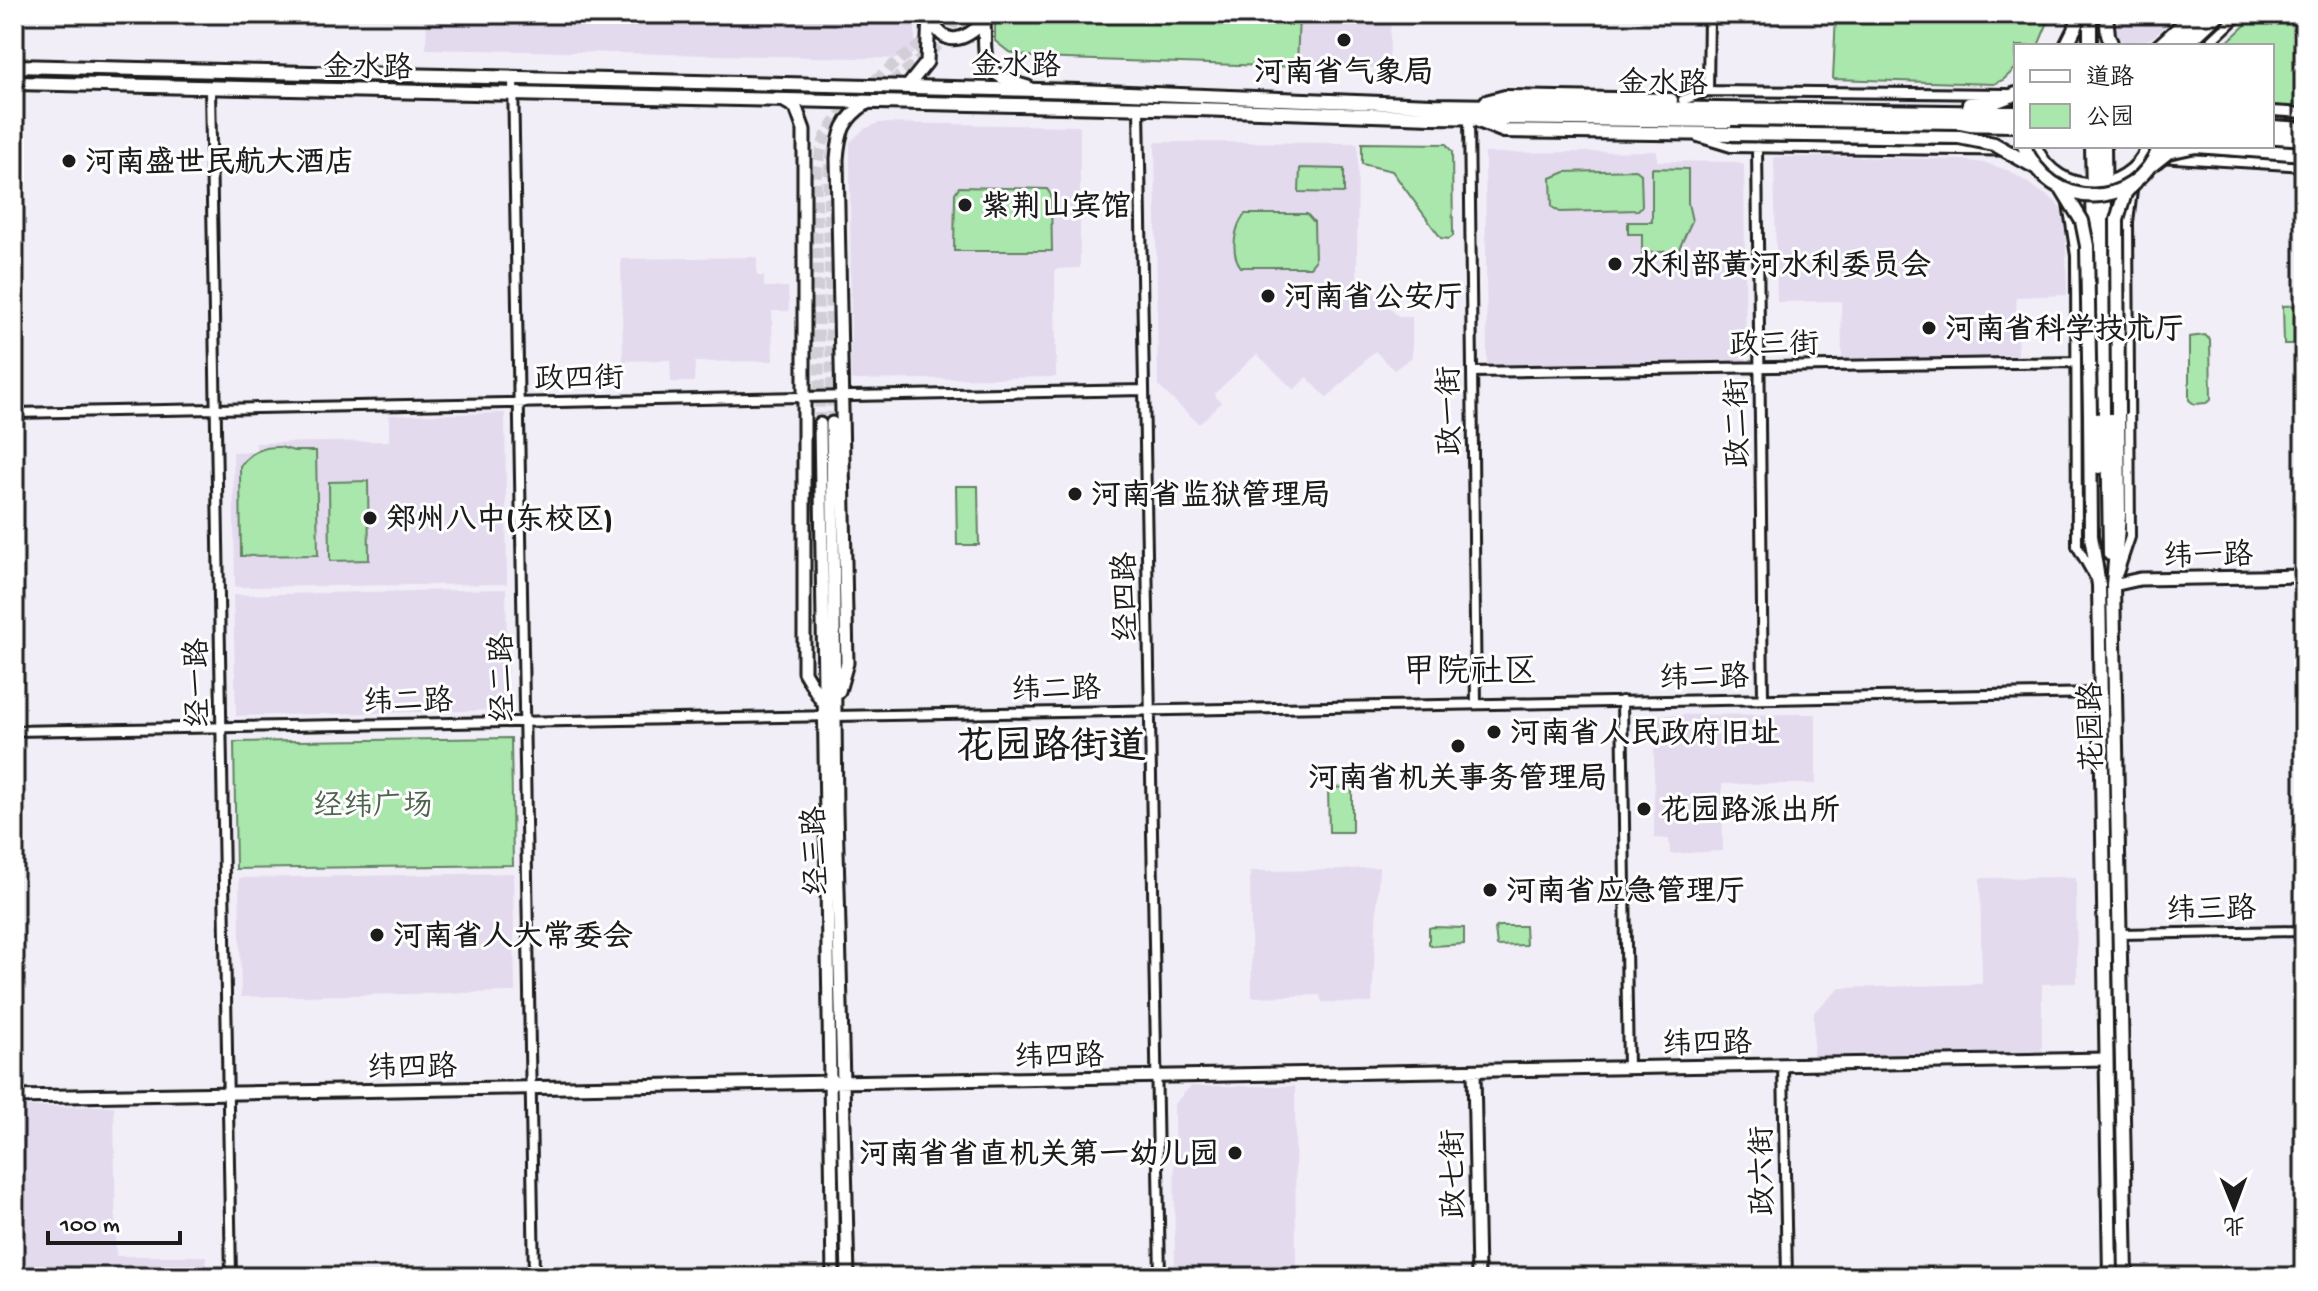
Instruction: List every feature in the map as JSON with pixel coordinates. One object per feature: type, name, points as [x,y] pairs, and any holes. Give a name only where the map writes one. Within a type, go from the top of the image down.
[{"type":"main road","points":[[2067,44],[2077,24],[2077,14]]},
{"type":"main road","points":[[2090,14],[2090,44]]},
{"type":"main road","points":[[2102,44],[2104,14]]},
{"type":"main road","points":[[2104,14],[2111,44]]},
{"type":"main road","points":[[2170,44],[2202,14]]},
{"type":"main road","points":[[2187,44],[2219,14]]},
{"type":"main road","name":"金水路","points":[[14,66],[1040,90],[1475,112],[2014,125]]},
{"type":"main road","name":"金水路","points":[[14,83],[1139,109],[2014,113]]},
{"type":"main road","points":[[1475,112],[1505,97],[1983,104],[2014,95]]},
{"type":"main road","points":[[1475,112],[1504,131],[1959,137],[1994,144],[2035,167]]},
{"type":"main road","points":[[2274,124],[2304,127]]},
{"type":"main road","points":[[2274,138],[2304,141]]},
{"type":"main road","points":[[2025,148],[2046,180],[2063,190],[2101,196],[2136,181],[2146,161],[2158,148]]},
{"type":"main road","points":[[2092,148],[2099,183],[2108,535],[2113,585]]},
{"type":"main road","points":[[2099,585],[2099,183],[2104,148]]},
{"type":"main road","points":[[2146,161],[2187,148]]},
{"type":"main road","points":[[2223,148],[2304,154]]},
{"type":"main road","name":"花园路","points":[[2126,1277],[2113,585],[2119,516],[2117,220],[2125,193],[2136,181]]},
{"type":"main road","name":"花园路","points":[[2063,190],[2082,221],[2087,246],[2091,536],[2099,585],[2110,1277]]},
{"type":"street","points":[[929,14],[941,35],[949,39],[965,37],[984,18]]},
{"type":"street","points":[[907,87],[927,62],[929,14]]},
{"type":"street","points":[[1708,91],[1709,14]]},
{"type":"street","points":[[2158,44],[2191,14]]},
{"type":"street","points":[[2208,44],[2240,14]]},
{"type":"street","points":[[984,18],[986,60],[990,69],[1005,81],[1040,90]]},
{"type":"street","name":"经二路","points":[[513,78],[534,1277]]},
{"type":"street","name":"经一路","points":[[210,88],[231,1277]]},
{"type":"street","points":[[1683,100],[1708,91],[2014,94]]},
{"type":"street","points":[[784,101],[796,108],[804,130],[804,672],[829,709]]},
{"type":"street","points":[[829,709],[847,663],[839,134],[845,121],[867,103]]},
{"type":"street","name":"经四路","points":[[1139,109],[1160,1277]]},
{"type":"street","points":[[2274,111],[2304,113]]},
{"type":"street","name":"政一街","points":[[1475,112],[1472,372],[1476,704]]},
{"type":"street","points":[[1685,133],[1731,147],[2014,148]]},
{"type":"street","name":"政二街","points":[[1757,147],[1763,699]]},
{"type":"street","points":[[2038,148],[2048,165],[2075,182],[2099,183],[2122,176],[2146,161],[2304,166]]},
{"type":"street","points":[[2146,161],[2147,148]]},
{"type":"street","points":[[2113,585],[2130,537],[2128,222],[2135,166]]},
{"type":"street","points":[[2061,175],[2072,220],[2076,256],[2077,546],[2099,585]]},
{"type":"street","name":"政三街","points":[[1472,372],[2076,362]]},
{"type":"street","name":"政四街","points":[[14,413],[1144,390]]},
{"type":"street","name":"经三路","points":[[826,424],[829,1083],[833,1277]]},
{"type":"street","name":"纬一路","points":[[2113,585],[2140,579],[2304,576]]},
{"type":"street","name":"纬二路","points":[[14,731],[526,722],[829,709],[1150,710],[2100,693]]},
{"type":"street","points":[[1622,701],[1628,1068]]},
{"type":"street","name":"经三路","points":[[829,709],[844,1083],[848,1277]]},
{"type":"street","name":"纬三路","points":[[2119,934],[2304,931]]},
{"type":"street","name":"纬四路","points":[[14,1097],[2106,1059]]},
{"type":"street","name":"政六街","points":[[1783,1065],[1787,1277]]},
{"type":"street","name":"政七街","points":[[1474,1071],[1478,1277]]},
{"type":"shaded area","points":[[427,14],[915,14],[915,43],[914,53],[906,59],[426,49]]},
{"type":"shaded area","name":"河南省气象局","points":[[1299,14],[1391,14],[1389,68],[1297,67]]},
{"type":"shaded area","points":[[2117,14],[2178,14],[2152,38],[2127,43],[2119,39],[2116,31]]},
{"type":"shaded area","name":"紫荆山宾馆","points":[[879,123],[1080,126],[1080,268],[1055,269],[1056,377],[851,380],[850,142],[864,129]]},
{"type":"shaded area","name":"河南省公安厅","points":[[1155,142],[1358,143],[1357,275],[1399,317],[1412,317],[1412,357],[1394,370],[1375,351],[1327,398],[1307,377],[1294,390],[1257,354],[1214,394],[1221,403],[1199,424],[1158,386]]},
{"type":"shaded area","name":"水利部黄河水利委员会","points":[[1657,151],[1657,161],[1734,162],[1744,165],[1746,363],[1487,366],[1485,153]]},
{"type":"shaded area","points":[[1774,157],[1964,160],[2010,171],[2055,201],[2065,214],[2067,295],[2016,297],[2018,355],[1842,360],[1841,301],[1777,302]]},
{"type":"shaded area","points":[[757,257],[757,276],[764,276],[764,287],[788,287],[789,311],[772,311],[773,361],[695,362],[694,382],[671,382],[670,360],[623,361],[621,259]]},
{"type":"shaded area","name":"郑州八中(东校区)","points":[[505,413],[507,584],[235,587],[233,452],[256,451],[256,443],[389,441],[389,415]]},
{"type":"shaded area","points":[[506,589],[508,710],[236,716],[233,595]]},
{"type":"shaded area","points":[[1816,714],[1816,784],[1722,784],[1723,851],[1670,854],[1669,839],[1654,838],[1654,739],[1639,738],[1639,715]]},
{"type":"shaded area","points":[[2294,817],[2304,817],[2304,917],[2295,917]]},
{"type":"shaded area","points":[[1379,867],[1372,1003],[1322,1002],[1320,995],[1252,997],[1250,871]]},
{"type":"shaded area","name":"河南省人大常委会","points":[[513,873],[515,992],[241,997],[239,878]]},
{"type":"shaded area","points":[[2076,877],[2077,983],[2042,984],[2042,1054],[1813,1059],[1814,1012],[1840,988],[1982,984],[1980,878]]},
{"type":"shaded area","name":"河南省省直机关第一幼儿园","points":[[1191,1086],[1295,1086],[1296,1277],[1175,1277],[1174,1104]]},
{"type":"shaded area","points":[[114,1106],[116,1256],[206,1256],[206,1277],[14,1277],[14,1107]]},
{"type":"green space","points":[[995,14],[1299,14],[1297,67],[1038,58],[1009,52],[995,41]]},
{"type":"green space","points":[[1836,14],[2048,14],[2039,44],[2014,44],[2014,70],[1994,84],[1833,79]]},
{"type":"green space","points":[[2257,14],[2304,14],[2304,109],[2274,107],[2274,44],[2225,44]]},
{"type":"green space","points":[[1362,143],[1446,144],[1452,152],[1453,236],[1441,238],[1392,171],[1362,164]]},
{"type":"green space","points":[[1300,168],[1344,169],[1344,193],[1299,192]]},
{"type":"green space","points":[[1652,168],[1688,169],[1688,203],[1692,221],[1678,251],[1642,253],[1642,234],[1628,234],[1628,222],[1652,222]]},
{"type":"green space","points":[[1636,170],[1641,174],[1642,206],[1638,210],[1560,212],[1552,207],[1551,178],[1565,172]]},
{"type":"green space","points":[[959,187],[1047,189],[1051,195],[1052,251],[954,251],[955,193]]},
{"type":"green space","points":[[1245,214],[1307,214],[1314,222],[1315,261],[1310,267],[1241,267],[1235,255],[1235,240]]},
{"type":"green space","points":[[2304,305],[2304,344],[2284,344],[2283,306]]},
{"type":"green space","points":[[2205,335],[2210,340],[2211,400],[2194,404],[2189,400],[2189,337]]},
{"type":"green space","points":[[280,447],[294,451],[316,451],[318,555],[241,556],[240,466],[257,451]]},
{"type":"green space","points":[[368,481],[369,560],[330,561],[329,482]]},
{"type":"green space","points":[[956,486],[978,486],[979,545],[957,545]]},
{"type":"green space","name":"经纬广场","points":[[511,738],[513,865],[236,869],[234,742]]},
{"type":"green space","points":[[1352,787],[1352,832],[1329,832],[1328,788]]},
{"type":"green space","points":[[1525,926],[1526,945],[1497,946],[1495,928]]},
{"type":"green space","points":[[1429,928],[1464,928],[1464,944],[1429,944]]},
{"type":"tunnel","points":[[820,424],[816,176],[823,144],[833,125],[850,105],[879,77],[931,36],[944,14]]},
{"type":"tunnel","points":[[832,423],[828,178],[833,149],[867,105],[942,41],[957,14]]},
{"type":"place","name":"河南省气象局","points":[[1344,40]]},
{"type":"place","name":"河南盛世民航大酒店","points":[[69,161]]},
{"type":"place","name":"紫荆山宾馆","points":[[965,205]]},
{"type":"place","name":"水利部黄河水利委员会","points":[[1615,264]]},
{"type":"place","name":"河南省公安厅","points":[[1268,296]]},
{"type":"place","name":"河南省科学技术厅","points":[[1929,328]]},
{"type":"place","name":"河南省监狱管理局","points":[[1075,494]]},
{"type":"place","name":"郑州八中(东校区)","points":[[370,518]]},
{"type":"place","name":"河南省人民政府旧址","points":[[1494,732]]},
{"type":"place","name":"河南省机关事务管理局","points":[[1458,746]]},
{"type":"place","name":"花园路派出所","points":[[1644,809]]},
{"type":"place","name":"河南省应急管理厅","points":[[1490,890]]},
{"type":"place","name":"河南省人大常委会","points":[[377,935]]},
{"type":"place","name":"河南省省直机关第一幼儿园","points":[[1235,1153]]},
{"type":"district","name":"甲院社区","points":[[1470,669]]},
{"type":"district","name":"花园路街道","points":[[1051,744]]}]
